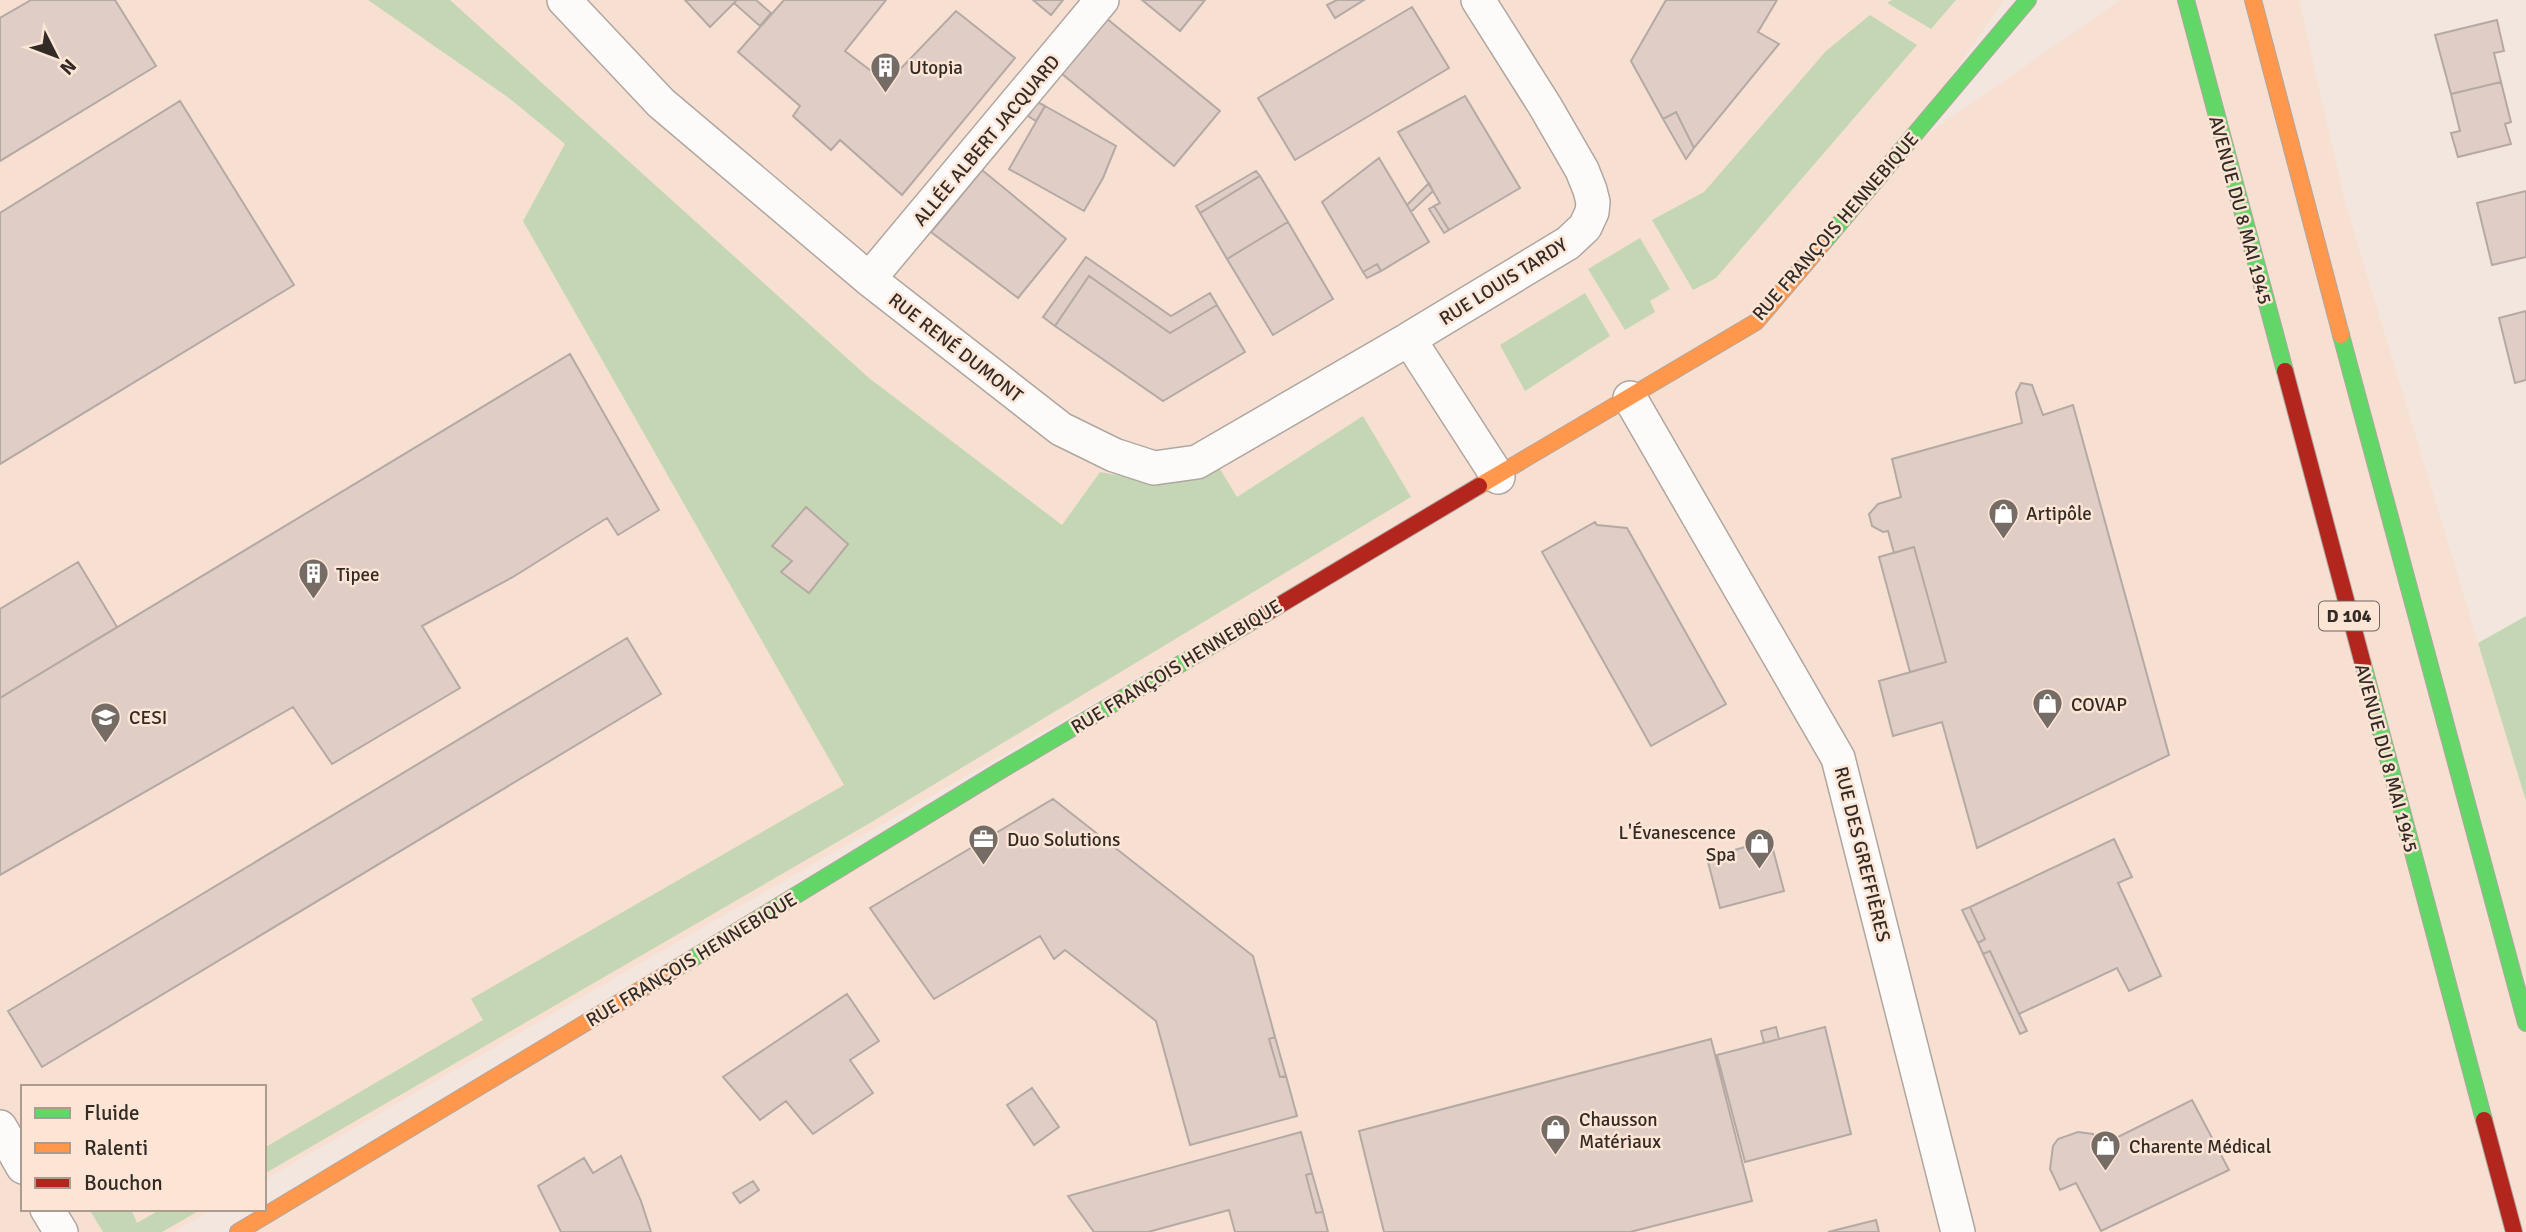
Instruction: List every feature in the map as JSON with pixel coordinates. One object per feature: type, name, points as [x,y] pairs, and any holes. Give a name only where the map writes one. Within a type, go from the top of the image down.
[{"type":"main road","name":"RUE FRANÇOIS HENNEBIQUE","points":[[238,1232],[1010,765],[1756,322],[2028,0]]},
{"type":"main road","name":"AVENUE DU 8 MAI 1945","points":[[2186,0],[2514,1232]]},
{"type":"main road","points":[[2253,0],[2526,1023]]},
{"type":"street","name":"RUE RENÉ DUMONT","points":[[564,0],[661,103],[869,279],[1061,429],[1114,455],[1154,468],[1197,462],[1409,339]]},
{"type":"street","name":"ALLÉE ALBERT JACQUARD","points":[[869,279],[1102,0]]},
{"type":"street","name":"RUE LOUIS TARDY","points":[[1409,339],[1568,243],[1585,227],[1592,212],[1590,190],[1581,170],[1478,0]]},
{"type":"street","points":[[1409,339],[1498,477]]},
{"type":"street","name":"RUE DES GREFFIÈRES","points":[[1630,398],[1838,758],[1958,1232]]},
{"type":"street","points":[[0,1127],[21,1164]]},
{"type":"street","points":[[48,1211],[61,1232]]},
{"type":"shaded area","points":[[0,0],[2004,0],[1897,155],[2120,0],[2299,0],[2345,202],[2526,801],[2526,1232],[232,1232],[1717,344],[266,1179],[266,1085],[21,1085],[21,1211],[210,1211],[174,1232],[0,1232]]},
{"type":"green space","points":[[368,0],[450,0],[869,378],[1062,525],[1100,472],[1166,484],[1220,469],[1237,497],[1363,416],[1411,497],[870,823],[266,1173],[266,1147],[483,1020],[471,999],[844,785],[523,221],[565,144],[509,98]]},
{"type":"green space","points":[[1892,0],[1956,0],[1931,29],[1887,3]]},
{"type":"green space","points":[[1870,15],[1917,45],[1716,278],[1693,290],[1652,220],[1704,192],[1826,51]]},
{"type":"green space","points":[[1640,238],[1670,289],[1650,301],[1655,312],[1625,330],[1588,269]]},
{"type":"green space","points":[[1585,293],[1610,336],[1525,391],[1500,345]]},
{"type":"green space","points":[[2526,616],[2526,801],[2478,643]]},
{"type":"green space","points":[[90,1211],[132,1211],[137,1223],[158,1211],[199,1211],[162,1232],[103,1232]]},
{"type":"building","points":[[31,0],[115,0],[156,66],[0,161],[0,18]]},
{"type":"building","points":[[685,0],[737,0],[710,27]]},
{"type":"building","points":[[737,0],[756,0],[771,13],[760,26],[734,3]]},
{"type":"building","name":"Utopia","points":[[784,0],[886,0],[845,51],[887,83],[956,11],[1015,58],[902,195],[840,140],[831,150],[793,116],[800,106],[738,52]]},
{"type":"building","points":[[1033,0],[1063,0],[1051,15]]},
{"type":"building","points":[[1142,0],[1205,0],[1180,31]]},
{"type":"building","points":[[1337,0],[1364,0],[1335,18],[1327,5]]},
{"type":"building","points":[[1666,0],[1777,0],[1758,32],[1779,44],[1694,148],[1676,112],[1663,119],[1631,61]]},
{"type":"building","points":[[1412,7],[1449,68],[1295,160],[1258,98]]},
{"type":"building","points":[[1106,18],[1220,111],[1174,166],[1061,73]]},
{"type":"building","points":[[2497,20],[2504,51],[2494,53],[2501,82],[2451,94],[2435,35]]},
{"type":"building","points":[[2501,82],[2511,122],[2505,124],[2511,144],[2458,157],[2451,133],[2460,131],[2451,94]]},
{"type":"building","points":[[1465,96],[1520,188],[1449,230],[1434,206],[1440,203],[1398,132]]},
{"type":"building","points":[[180,101],[294,285],[0,464],[0,213]]},
{"type":"building","points":[[1037,102],[1045,106],[1036,121],[1028,116]]},
{"type":"building","points":[[1045,106],[1116,146],[1103,178],[1084,211],[1009,169]]},
{"type":"building","points":[[1676,112],[1694,148],[1686,159],[1663,119]]},
{"type":"building","points":[[1379,158],[1429,242],[1381,271],[1377,264],[1363,272],[1322,202]]},
{"type":"building","points":[[982,170],[1066,239],[1018,298],[931,232]]},
{"type":"building","points":[[1256,171],[1260,176],[1200,213],[1196,206]]},
{"type":"building","points":[[1260,176],[1288,222],[1227,259],[1200,213]]},
{"type":"building","points":[[1429,183],[1433,191],[1411,212],[1407,205]]},
{"type":"building","points":[[2526,191],[2526,257],[2492,265],[2477,203]]},
{"type":"building","points":[[1434,206],[1449,230],[1444,233],[1429,209]]},
{"type":"building","points":[[1288,222],[1333,299],[1273,335],[1227,259]]},
{"type":"building","points":[[1086,257],[1171,316],[1210,293],[1217,305],[1170,333],[1089,276],[1055,326],[1043,317]]},
{"type":"building","points":[[1377,264],[1381,271],[1367,278],[1363,272]]},
{"type":"building","points":[[1089,276],[1170,333],[1217,305],[1245,352],[1163,401],[1055,326]]},
{"type":"building","points":[[2526,311],[2526,380],[2515,383],[2499,318]]},
{"type":"building","name":"Tipee","points":[[570,354],[659,510],[618,535],[607,518],[513,577],[422,626],[460,688],[332,764],[293,707],[0,875],[0,698]]},
{"type":"building","points":[[2021,383],[2032,385],[2043,415],[2073,405],[2169,755],[1977,848],[1942,722],[1893,736],[1879,681],[1946,662],[1914,547],[1894,553],[1888,531],[1883,532],[1872,526],[1869,514],[1878,504],[1901,497],[1892,459],[2022,423],[2016,393]]},
{"type":"building","points":[[806,507],[848,544],[809,593],[781,572],[792,561],[772,546]]},
{"type":"building","points":[[1595,522],[1597,525],[1627,528],[1726,704],[1651,746],[1542,552]]},
{"type":"building","points":[[1914,547],[1946,662],[1910,672],[1879,557]]},
{"type":"building","points":[[78,562],[117,627],[0,698],[0,609]]},
{"type":"building","points":[[627,638],[661,694],[42,1067],[8,1011]]},
{"type":"building","points":[[1053,799],[1253,956],[1275,1037],[1269,1039],[1280,1077],[1286,1076],[1297,1116],[1190,1145],[1156,1021],[1065,950],[1054,959],[1040,936],[934,999],[870,908]]},
{"type":"building","points":[[1768,831],[1784,891],[1720,908],[1707,858],[1752,845],[1749,835]]},
{"type":"building","points":[[2114,839],[2132,877],[2118,883],[2161,976],[2129,991],[2117,968],[2019,1014],[1990,951],[1983,954],[1978,943],[1985,939],[1970,907]]},
{"type":"building","points":[[1970,907],[1985,939],[1978,943],[1962,910]]},
{"type":"building","points":[[1990,951],[2027,1031],[2020,1034],[1983,954]]},
{"type":"building","points":[[847,994],[879,1041],[850,1060],[873,1093],[813,1134],[786,1101],[760,1120],[723,1077]]},
{"type":"building","points":[[1776,1027],[1779,1039],[1764,1043],[1761,1031]]},
{"type":"building","points":[[1825,1027],[1851,1134],[1745,1162],[1717,1055]]},
{"type":"building","points":[[1275,1037],[1286,1076],[1280,1077],[1269,1039]]},
{"type":"building","points":[[1711,1039],[1752,1201],[1630,1232],[1384,1232],[1359,1131]]},
{"type":"building","points":[[1032,1088],[1059,1127],[1034,1145],[1007,1105]]},
{"type":"building","points":[[2192,1100],[2229,1170],[2101,1231],[2076,1183],[2060,1190],[2050,1169],[2053,1146],[2058,1139],[2078,1132],[2093,1134],[2102,1145]]},
{"type":"building","points":[[1301,1132],[1312,1173],[1306,1175],[1316,1213],[1323,1212],[1328,1232],[1235,1232],[1229,1210],[1148,1232],[1094,1232],[1068,1196]]},
{"type":"building","points":[[621,1156],[651,1232],[561,1232],[538,1186],[584,1158],[593,1173]]},
{"type":"building","points":[[1312,1173],[1323,1212],[1316,1213],[1306,1175]]},
{"type":"building","points":[[753,1181],[759,1190],[740,1203],[733,1193]]},
{"type":"building","points":[[1876,1220],[1879,1232],[1828,1232]]},
{"type":"traffic: fast","points":[[1824,242],[2028,0]]},
{"type":"traffic: fast","points":[[2186,0],[2285,371]]},
{"type":"traffic: fast","points":[[2341,335],[2526,1023]]},
{"type":"traffic: fast","points":[[685,963],[998,772],[1253,621]]},
{"type":"traffic: fast","points":[[2363,664],[2484,1120]]},
{"type":"traffic: slow","points":[[2253,0],[2341,335]]},
{"type":"traffic: slow","points":[[1479,486],[1756,322],[1824,242]]},
{"type":"traffic: slow","points":[[238,1232],[685,963]]},
{"type":"traffic: jam","points":[[2285,371],[2363,664]]},
{"type":"traffic: jam","points":[[1253,621],[1479,486]]},
{"type":"traffic: jam","points":[[2484,1120],[2514,1232]]},
{"type":"place","name":"Utopia","points":[[886,94]]},
{"type":"place","name":"Artipôle","points":[[2003,540]]},
{"type":"place","name":"Tipee","points":[[313,601]]},
{"type":"place","name":"COVAP","points":[[2048,731]]},
{"type":"place","name":"CESI","points":[[106,744]]},
{"type":"place","name":"Duo Solutions","points":[[984,866]]},
{"type":"place","name":"L'Évanescence Spa","points":[[1759,870]]},
{"type":"place","name":"Chausson Matériaux","points":[[1556,1157]]},
{"type":"place","name":"Charente Médical","points":[[2106,1173]]}]
